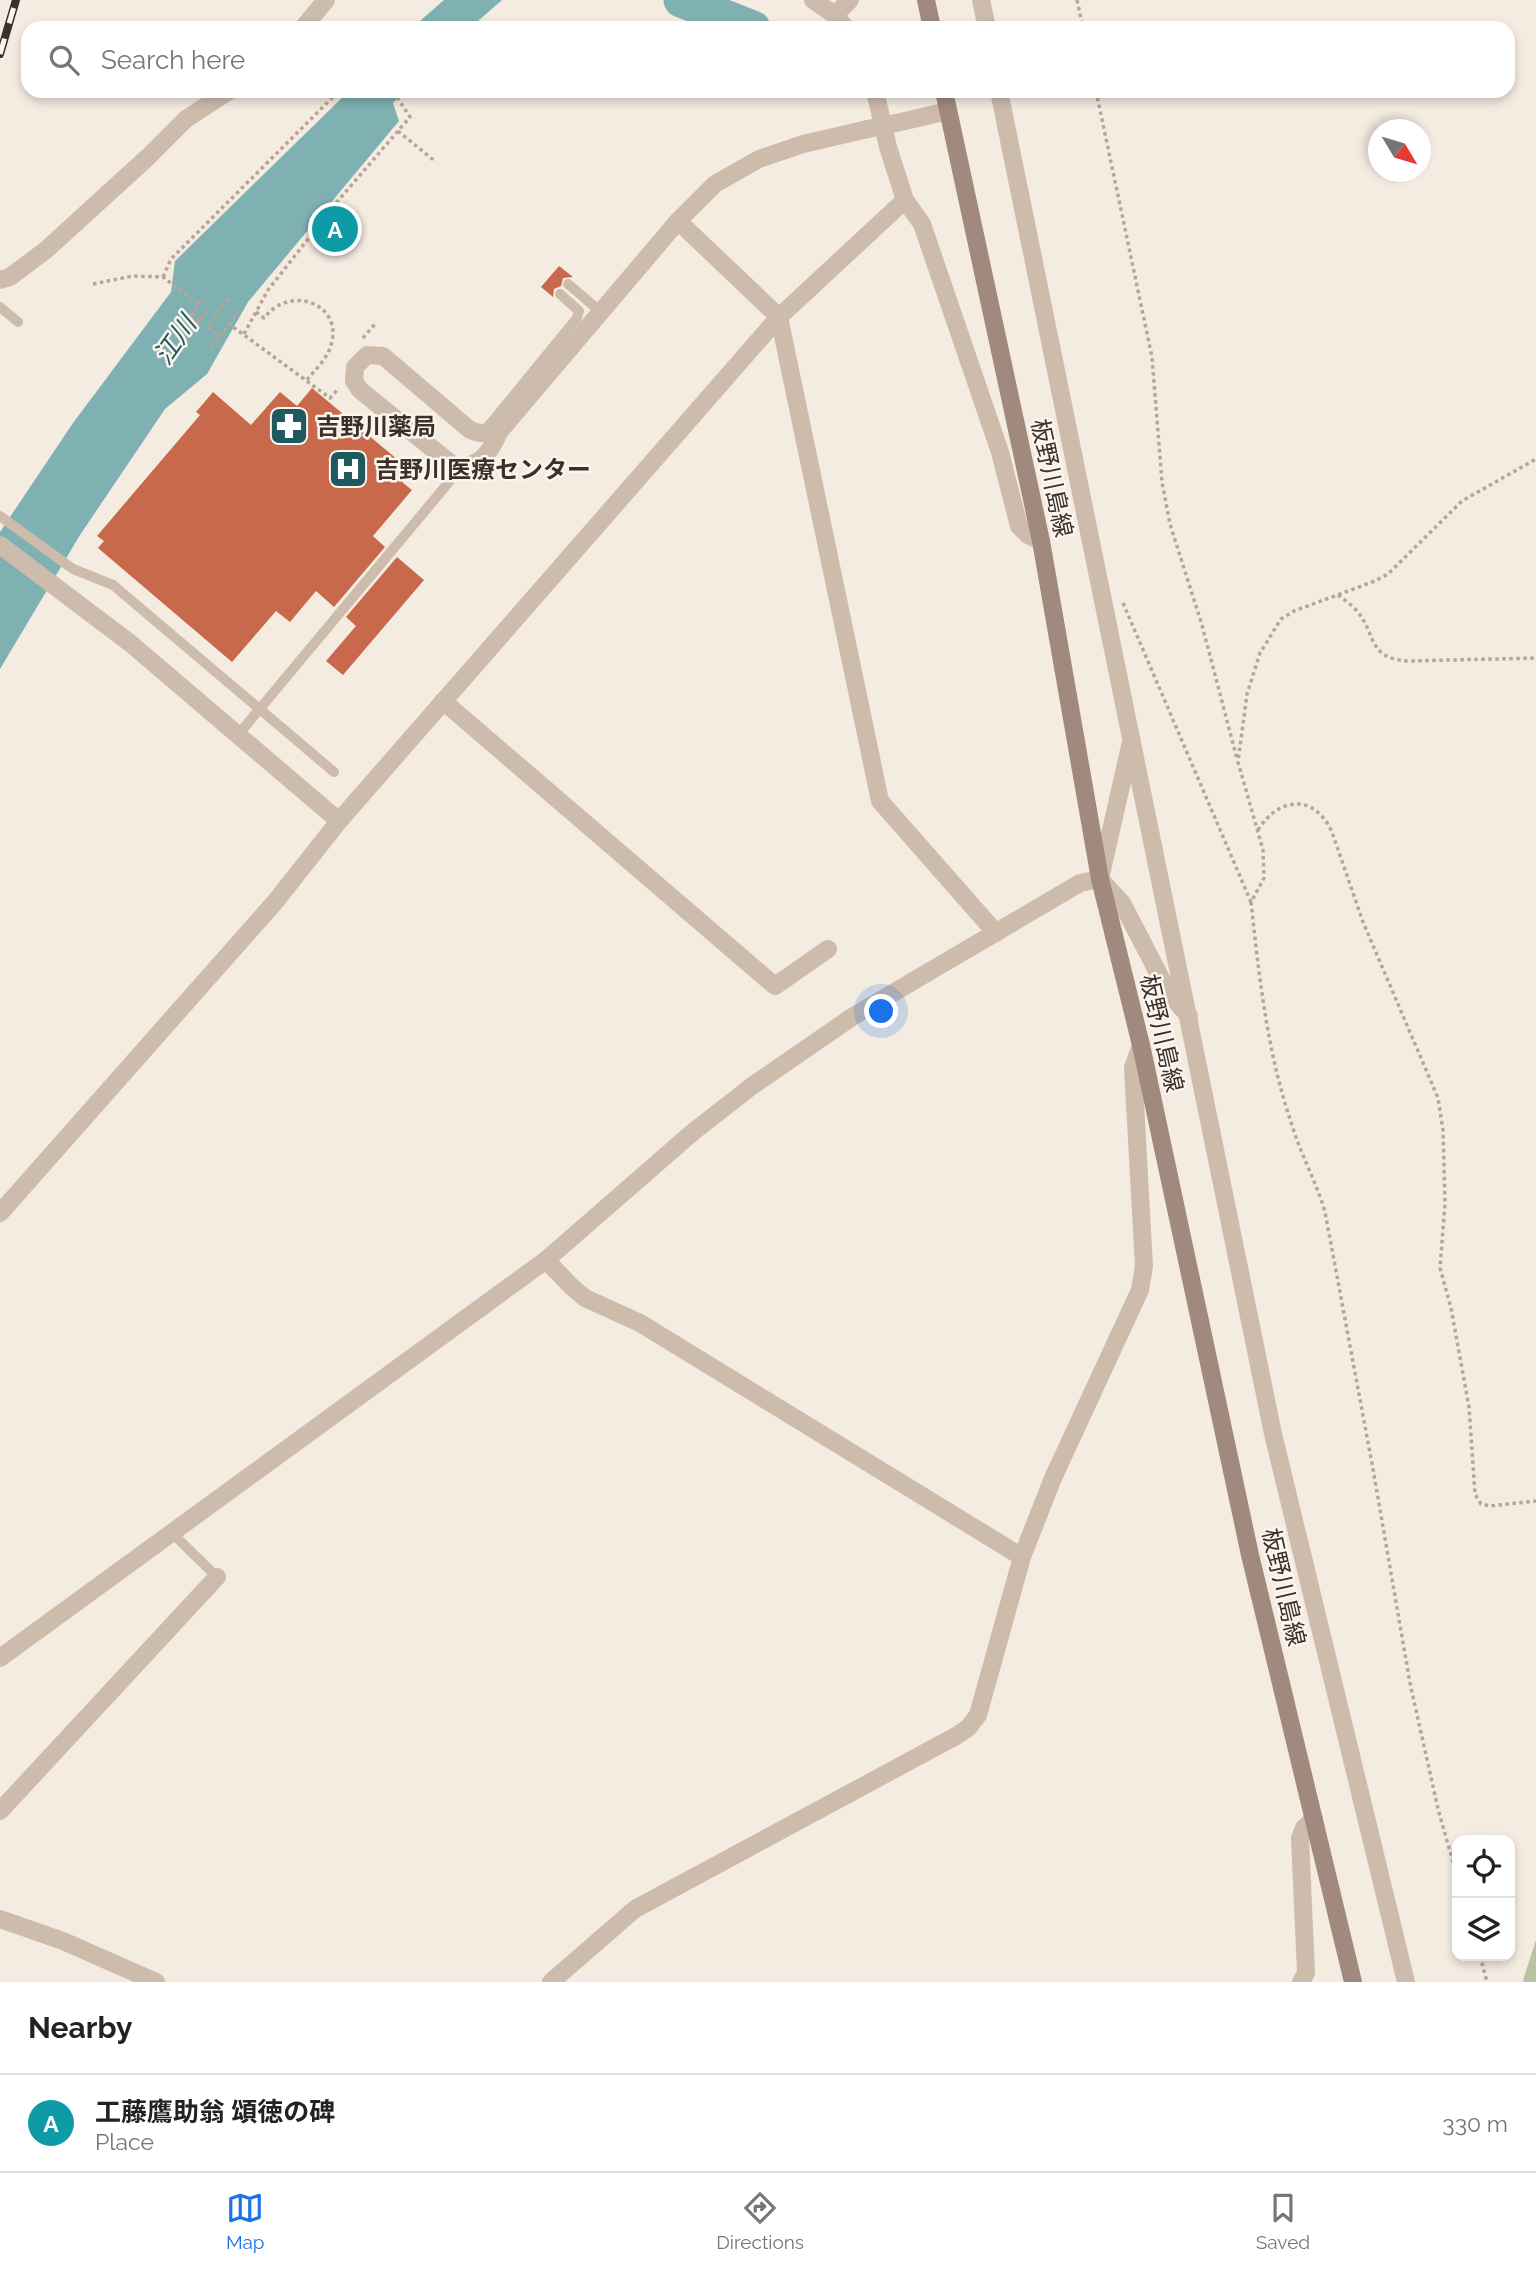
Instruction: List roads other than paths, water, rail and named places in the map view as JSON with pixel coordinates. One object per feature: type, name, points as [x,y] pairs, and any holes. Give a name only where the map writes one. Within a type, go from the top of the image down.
[{"type":"main road","points":[[926,0],[930,21]]},
{"type":"main road","name":"板野川島線","points":[[945,98],[1041,541],[1100,879],[1141,1045],[1251,1555],[1353,1982]]},
{"type":"street","points":[[309,21],[326,0]]},
{"type":"street","points":[[813,0],[841,21],[850,0]]},
{"type":"street","points":[[981,0],[985,21]]},
{"type":"street","points":[[1,279],[10,277],[46,250],[186,119],[218,98]]},
{"type":"street","points":[[877,98],[888,147],[905,200],[922,224],[1000,452],[1019,527],[1041,541]]},
{"type":"street","points":[[1000,98],[1273,1434],[1406,1982]]},
{"type":"street","points":[[491,433],[601,312],[678,221],[715,184],[737,169],[803,144],[948,111]]},
{"type":"street","points":[[0,1213],[275,902],[339,821],[554,578],[779,317],[905,200]]},
{"type":"street","points":[[678,221],[779,317],[880,801],[996,933]]},
{"type":"street","points":[[367,355],[383,356],[470,430],[491,433],[494,444],[477,464],[466,468],[454,466],[360,390],[354,381],[357,363],[367,355]]},
{"type":"street","points":[[0,545],[130,642],[339,821]]},
{"type":"street","points":[[443,701],[775,986],[828,950]]},
{"type":"street","points":[[1100,879],[1131,739]]},
{"type":"street","points":[[0,1658],[547,1260],[693,1132],[752,1086],[852,1017],[1080,883],[1100,879]]},
{"type":"street","points":[[1100,879],[1122,903],[1168,992],[1189,1016]]},
{"type":"street","points":[[551,1982],[635,1909],[968,1728],[978,1715],[1022,1557],[1053,1478],[1140,1290],[1144,1266],[1133,1068],[1141,1045]]},
{"type":"street","points":[[547,1260],[586,1298],[640,1323],[1022,1557]]},
{"type":"street","points":[[0,1811],[218,1577]]},
{"type":"street","points":[[1301,1982],[1306,1973],[1300,1838],[1304,1828],[1314,1819]]},
{"type":"street","points":[[0,1919],[63,1941],[156,1982]]},
{"type":"lane","points":[[568,284],[601,312]]},
{"type":"lane","points":[[491,433],[577,318],[579,311],[560,294]]},
{"type":"lane","points":[[0,307],[18,322]]},
{"type":"lane","points":[[237,735],[449,482],[454,466]]},
{"type":"lane","points":[[0,516],[73,569],[113,585],[334,772]]},
{"type":"lane","points":[[171,1532],[218,1577]]},
{"type":"water","points":[[444,0],[502,0],[478,21],[420,21]]},
{"type":"water","points":[[342,98],[398,98],[393,103],[399,121],[248,302],[207,374],[165,409],[80,535],[0,669],[0,532],[73,423],[171,292],[175,261]]},
{"type":"waterway","name":"江川","points":[[681,0],[735,21]]},
{"type":"railway","points":[[0,54],[16,0]]},
{"type":"place","name":"工藤鷹助翁 頌徳の碑","points":[[335,229]]},
{"type":"place","name":"吉野川薬局","points":[[289,426]]},
{"type":"place","name":"吉野川医療センター","points":[[348,469]]}]
